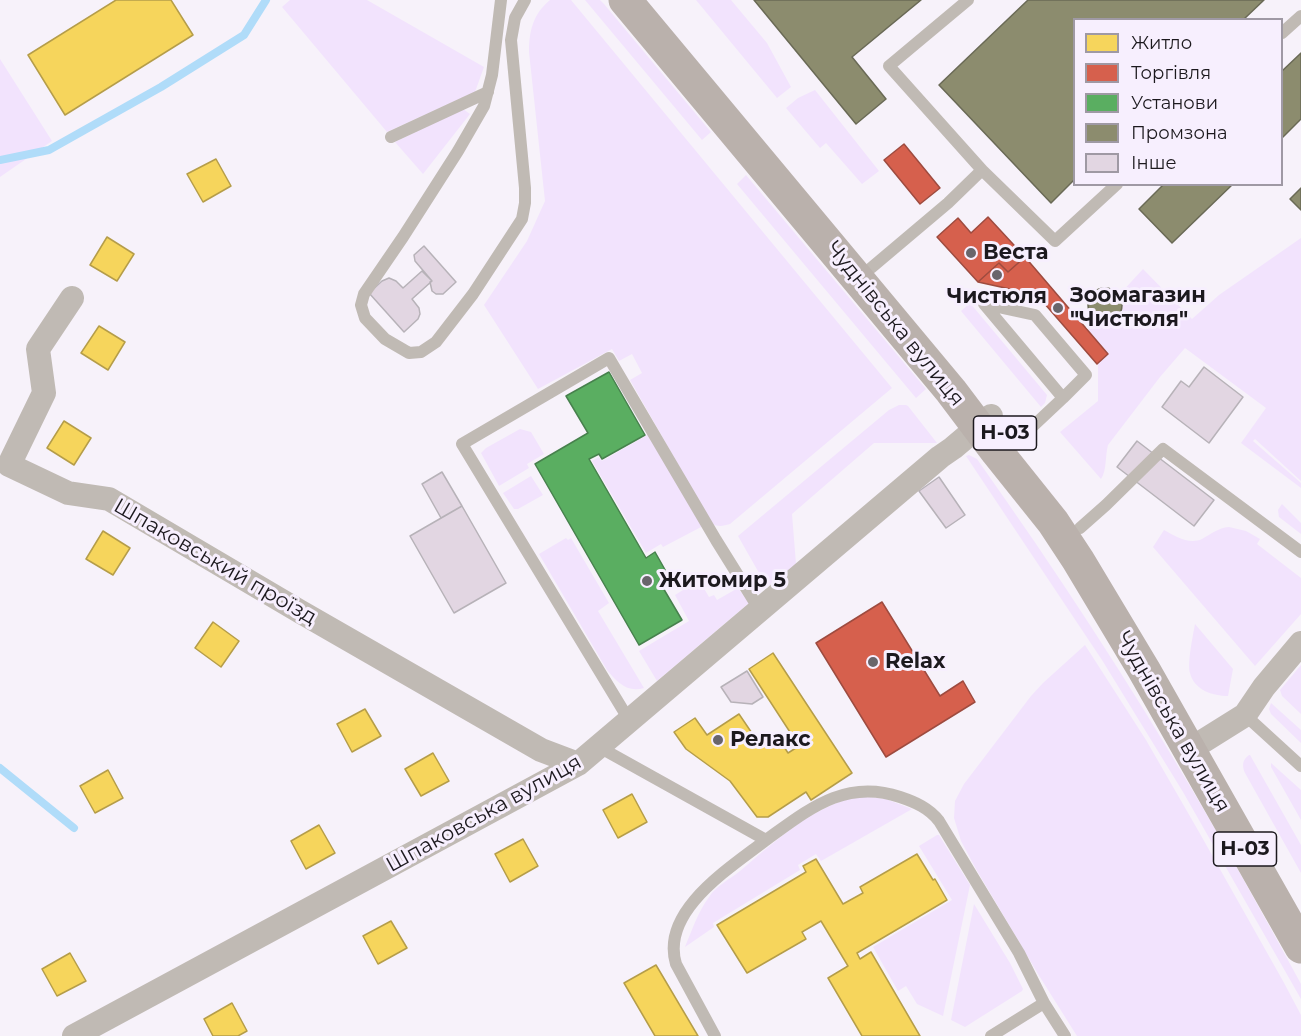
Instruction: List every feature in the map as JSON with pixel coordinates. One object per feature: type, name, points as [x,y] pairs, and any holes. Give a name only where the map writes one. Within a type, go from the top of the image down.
[{"type":"main road","name":"Чуднівська вулиця","points":[[625,0],[928,363],[985,421],[1014,444],[1068,511],[1152,643],[1198,745],[1301,947]]},
{"type":"main road","name":"Чуднівська вулиця","points":[[645,0],[871,268],[985,421],[997,452],[1053,522],[1198,745],[1301,910]]},
{"type":"street","name":"Шпаковський проїзд","points":[[72,298],[38,349],[44,393],[5,462],[68,494],[109,499],[541,750],[578,765]]},
{"type":"street","name":"Шпаковська вулиця","points":[[74,1036],[578,765],[759,609],[868,524],[940,457],[985,421]]},
{"type":"street","points":[[1198,745],[1245,715],[1264,687],[1301,643]]},
{"type":"lane","points":[[501,0],[492,75],[484,106],[403,237],[364,294],[361,305],[365,318],[385,339],[409,352],[421,352],[436,342],[474,294],[522,219],[525,188],[511,39],[515,18],[525,0]]},
{"type":"lane","points":[[968,0],[889,66],[982,170],[1055,241],[1115,186]]},
{"type":"lane","points":[[1283,31],[1301,15]]},
{"type":"lane","points":[[391,137],[489,92]]},
{"type":"lane","points":[[463,103],[471,103],[478,108],[477,120]]},
{"type":"lane","points":[[871,268],[948,203],[982,170]]},
{"type":"lane","points":[[1014,444],[1063,398],[1086,375],[1035,315],[984,304],[1063,398]]},
{"type":"lane","points":[[630,720],[462,444],[609,358],[759,609]]},
{"type":"lane","points":[[1080,528],[1162,448],[1301,552]]},
{"type":"lane","points":[[1245,715],[1301,766]]},
{"type":"lane","points":[[599,747],[766,840]]},
{"type":"lane","points":[[715,1036],[672,953],[675,936],[683,918],[703,890],[807,810],[840,794],[862,791],[896,796],[922,806],[936,816],[1019,953],[1044,1003],[1065,1036]]},
{"type":"lane","points":[[991,1036],[1044,1003]]},
{"type":"shaded area","points":[[290,0],[367,0],[484,67],[475,92],[387,132],[282,7]]},
{"type":"shaded area","points":[[550,0],[571,0],[892,388],[730,524],[717,526],[712,524],[630,380],[642,373],[632,354],[619,361],[612,349],[538,389],[484,305],[527,241],[545,201],[529,52],[533,23],[544,5]]},
{"type":"shaded area","points":[[585,0],[600,0],[604,4],[711,132],[702,140]]},
{"type":"shaded area","points":[[696,0],[731,0],[767,43],[791,87],[777,98]]},
{"type":"shaded area","points":[[0,59],[52,141],[0,177]]},
{"type":"shaded area","points":[[815,90],[879,171],[862,184],[826,143],[820,148],[786,108],[798,98]]},
{"type":"shaded area","points":[[463,109],[470,114],[423,174],[395,142]]},
{"type":"shaded area","points":[[746,175],[926,389],[916,398],[737,184]]},
{"type":"shaded area","points":[[1301,238],[1301,481],[1255,439],[1253,441],[1301,483],[1301,488],[1241,443],[1266,408],[1185,348],[1108,445],[1101,479],[1060,432],[1098,401],[1098,363],[1108,354],[1088,330],[1096,320],[1108,321],[1117,316],[1121,307],[1119,295],[1143,269],[1192,319],[1219,295]]},
{"type":"shaded area","points":[[970,303],[1047,395],[1041,407],[961,311]]},
{"type":"shaded area","points":[[899,405],[908,406],[937,443],[874,443],[792,514],[796,564],[767,587],[738,536],[889,410]]},
{"type":"shaded area","points":[[520,429],[531,432],[544,454],[527,464],[529,468],[499,486],[481,453]]},
{"type":"shaded area","points":[[649,434],[703,526],[663,547],[661,544],[646,553],[592,461],[599,457],[602,461]]},
{"type":"shaded area","points":[[966,456],[977,459],[1035,542],[1091,626],[1171,755],[1224,844],[1301,984],[1301,999],[1183,792],[1102,660]]},
{"type":"shaded area","points":[[531,476],[543,495],[514,509],[503,493]]},
{"type":"shaded area","points":[[1282,504],[1301,523],[1301,534],[1279,517],[1278,510]]},
{"type":"shaded area","points":[[1229,527],[1246,531],[1260,539],[1257,544],[1301,578],[1301,614],[1255,666],[1153,547],[1164,530],[1182,539],[1197,541]]},
{"type":"shaded area","points":[[566,538],[568,540],[571,538],[609,603],[598,611],[644,688],[627,688],[607,670],[539,554]]},
{"type":"shaded area","points":[[699,580],[709,597],[714,595],[717,600],[738,588],[749,603],[657,681],[639,651],[689,621],[675,595]]},
{"type":"shaded area","points":[[1195,624],[1233,669],[1228,696],[1205,691],[1192,679],[1189,663]]},
{"type":"shaded area","points":[[1085,645],[1146,740],[1283,981],[1301,1015],[1301,1036],[1077,1036],[976,869],[961,841],[954,818],[955,801],[964,784],[1031,696]]},
{"type":"shaded area","points":[[1301,665],[1301,714],[1282,696],[1280,690]]},
{"type":"shaded area","points":[[1271,703],[1301,730],[1301,743],[1271,714],[1269,709]]},
{"type":"shaded area","points":[[1249,755],[1301,845],[1301,873],[1245,773],[1243,763]]},
{"type":"shaded area","points":[[1271,763],[1301,790],[1301,820],[1271,767]]},
{"type":"shaded area","points":[[861,796],[886,799],[912,809],[821,861],[816,854],[798,865],[800,870],[713,923],[714,927],[685,947],[702,909],[719,886],[796,825],[827,807]]},
{"type":"shaded area","points":[[937,835],[970,885],[943,1016],[917,1004],[906,986],[898,991],[873,947],[952,900],[919,846]]},
{"type":"shaded area","points":[[974,904],[1023,989],[965,1027],[951,1020]]},
{"type":"building: Житло","points":[[116,0],[171,0],[193,35],[65,115],[28,55]]},
{"type":"building: Житло","points":[[216,159],[231,186],[203,202],[187,174]]},
{"type":"building: Житло","points":[[107,237],[134,254],[117,281],[90,265]]},
{"type":"building: Житло","points":[[99,326],[125,342],[108,370],[81,353]]},
{"type":"building: Житло","points":[[64,421],[91,438],[74,465],[47,448]]},
{"type":"building: Житло","points":[[103,531],[130,548],[113,575],[86,559]]},
{"type":"building: Житло","points":[[213,622],[239,641],[221,667],[195,648]]},
{"type":"building: Житло","name":"Релакс","points":[[773,653],[852,773],[811,800],[806,792],[768,817],[757,817],[730,781],[686,749],[674,732],[695,718],[707,735],[739,714],[760,745],[776,734],[788,753],[799,746],[749,669]]},
{"type":"building: Житло","points":[[365,709],[381,736],[352,752],[337,724]]},
{"type":"building: Житло","points":[[433,753],[449,781],[421,796],[405,769]]},
{"type":"building: Житло","points":[[108,770],[123,798],[95,813],[80,786]]},
{"type":"building: Житло","points":[[632,794],[647,822],[618,838],[603,810]]},
{"type":"building: Житло","points":[[319,825],[335,853],[306,869],[291,841]]},
{"type":"building: Житло","points":[[523,839],[538,866],[510,882],[495,854]]},
{"type":"building: Житло","points":[[917,854],[947,900],[857,953],[860,959],[871,952],[920,1036],[862,1036],[828,978],[848,966],[821,921],[802,932],[806,939],[747,973],[717,925],[806,872],[803,866],[816,859],[843,904],[863,893],[860,887]]},
{"type":"building: Житло","points":[[391,921],[407,948],[378,964],[363,936]]},
{"type":"building: Житло","points":[[70,953],[86,981],[57,996],[42,969]]},
{"type":"building: Житло","points":[[656,965],[698,1036],[655,1036],[624,983]]},
{"type":"building: Житло","points":[[232,1003],[247,1031],[238,1036],[213,1036],[204,1019]]},
{"type":"building: Торгівля","points":[[904,144],[940,188],[920,204],[884,160]]},
{"type":"building: Торгівля","points":[[988,217],[1025,257],[1008,272],[999,263],[978,282],[937,237],[958,218],[971,233]]},
{"type":"building: Торгівля","points":[[1025,257],[1108,354],[1097,364],[1037,295],[978,282],[999,263],[1008,272]]},
{"type":"building: Торгівля","name":"Relax","points":[[882,602],[940,696],[963,681],[975,702],[886,757],[816,643]]},
{"type":"building: Установи","points":[[609,372],[645,435],[602,459],[599,454],[589,459],[646,558],[655,552],[668,575],[659,581],[682,620],[639,645],[535,464],[588,433],[566,396]]},
{"type":"building: Промзона","points":[[754,0],[921,0],[852,57],[886,99],[856,124]]},
{"type":"building: Промзона","points":[[1028,0],[1264,0],[1245,18],[1073,18],[1073,181],[1051,203],[939,85]]},
{"type":"building: Промзона","points":[[1301,53],[1301,119],[1283,137],[1283,70]]},
{"type":"building: Промзона","points":[[1162,186],[1231,186],[1172,243],[1139,209]]},
{"type":"building: Промзона","points":[[1301,188],[1301,210],[1290,199]]},
{"type":"building: Промзона","points":[[1105,288],[1117,293],[1122,305],[1117,317],[1105,322],[1093,317],[1088,305],[1093,293]]},
{"type":"building: Інше","points":[[424,246],[456,282],[443,294],[436,294],[432,291],[430,282],[432,281],[415,261],[414,255]]},
{"type":"building: Інше","points":[[422,271],[432,281],[412,299],[419,308],[420,314],[418,319],[404,332],[369,293],[389,278],[403,288]]},
{"type":"building: Інше","points":[[1204,367],[1243,397],[1209,443],[1162,407],[1181,381],[1189,387]]},
{"type":"building: Інше","points":[[1137,441],[1214,500],[1194,526],[1117,467]]},
{"type":"building: Інше","points":[[442,472],[462,506],[441,518],[422,484]]},
{"type":"building: Інше","points":[[939,477],[965,515],[946,528],[919,491]]},
{"type":"building: Інше","points":[[462,506],[506,583],[454,613],[410,536]]},
{"type":"building: Інше","points":[[747,671],[763,697],[752,704],[731,702],[721,687]]},
{"type":"waterway","points":[[0,160],[49,150],[161,87],[244,35],[266,0]]},
{"type":"waterway","points":[[0,768],[74,828]]},
{"type":"place","name":"Веста","points":[[971,253]]},
{"type":"place","name":"Чистюля","points":[[997,275]]},
{"type":"place","name":"Зоомагазин \"Чистюля\"","points":[[1058,308]]},
{"type":"place","name":"Житомир 5","points":[[647,581]]},
{"type":"place","name":"Relax","points":[[873,662]]},
{"type":"place","name":"Релакс","points":[[718,740]]}]
